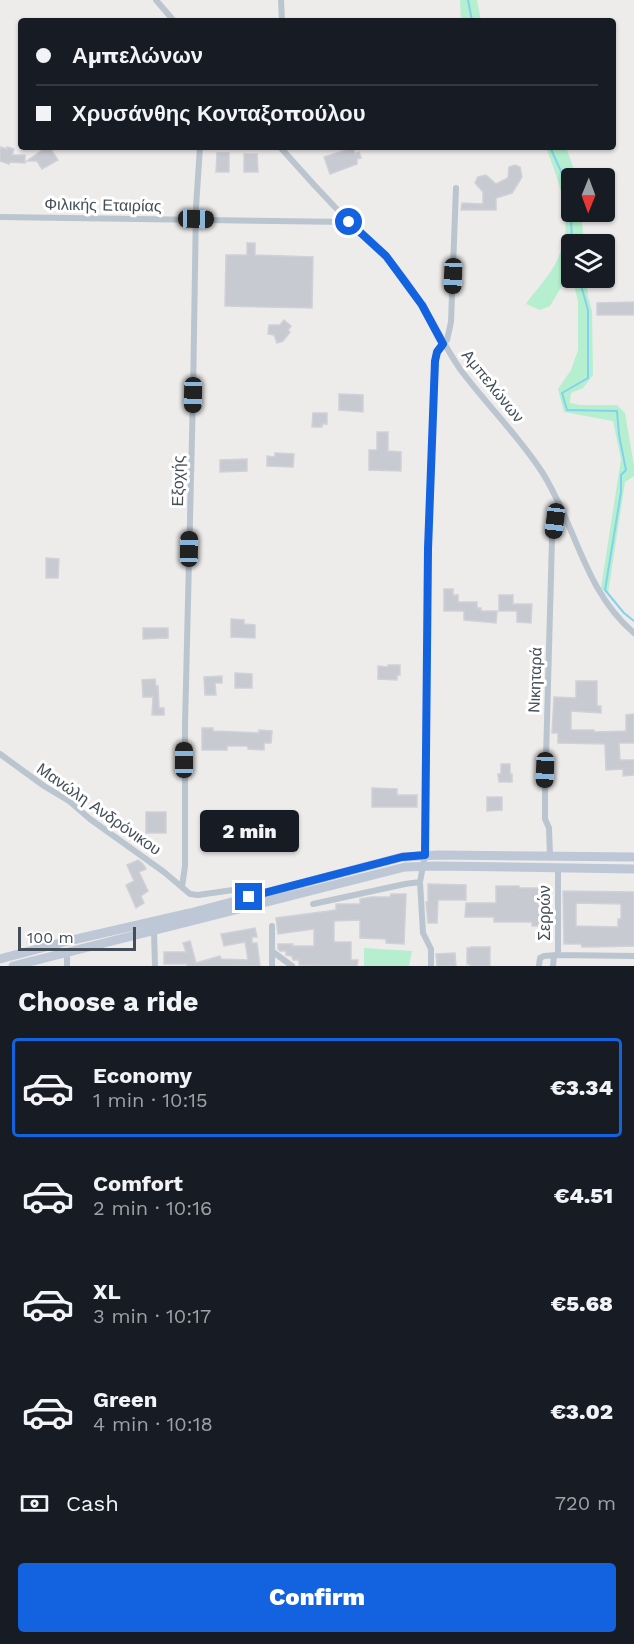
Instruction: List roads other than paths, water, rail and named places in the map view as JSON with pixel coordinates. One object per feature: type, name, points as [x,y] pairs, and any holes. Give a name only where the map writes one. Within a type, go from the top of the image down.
[{"type":"main road","points":[[0,959],[190,913],[402,857],[425,855],[634,857]]},
{"type":"main road","points":[[13,966],[390,870],[423,866],[634,869]]},
{"type":"street","points":[[156,0],[171,18]]},
{"type":"street","points":[[281,0],[282,18]]},
{"type":"street","name":"Εξοχής","points":[[182,887],[185,866],[185,725],[196,219],[200,150]]},
{"type":"street","name":"Αμπελώνων","points":[[283,150],[349,222],[386,256],[422,305],[459,368],[542,472],[600,593],[606,603],[634,633]]},
{"type":"street","points":[[431,966],[430,949],[423,933],[420,882],[425,855],[428,549],[435,361],[437,352],[449,335],[451,322],[456,188]]},
{"type":"street","name":"Φιλικής Εταιρίας","points":[[0,217],[349,222]]},
{"type":"street","name":"Νικηταρά","points":[[550,856],[544,794],[552,539],[559,504]]},
{"type":"street","name":"Μανώλη Ανδρόνικου","points":[[0,754],[30,777],[69,801],[182,887]]},
{"type":"street","name":"Σερρών","points":[[553,966],[556,955],[558,867]]},
{"type":"street","points":[[313,904],[420,882]]},
{"type":"street","points":[[182,887],[194,895],[240,890],[246,891],[249,897]]},
{"type":"street","points":[[272,926],[272,966]]},
{"type":"street","points":[[154,931],[155,966]]},
{"type":"street","points":[[273,952],[292,966]]},
{"type":"street","points":[[67,953],[67,966]]},
{"type":"street","points":[[556,955],[634,956]]},
{"type":"street","name":"Σερρών","points":[[539,966],[540,958],[556,955]]},
{"type":"waterway","points":[[468,0],[471,18]]},
{"type":"waterway","points":[[551,150],[570,191],[572,234]]},
{"type":"waterway","points":[[582,288],[588,310],[588,378],[562,393],[567,410],[617,411],[626,470],[621,475],[621,492],[605,590],[624,613],[634,621]]}]
